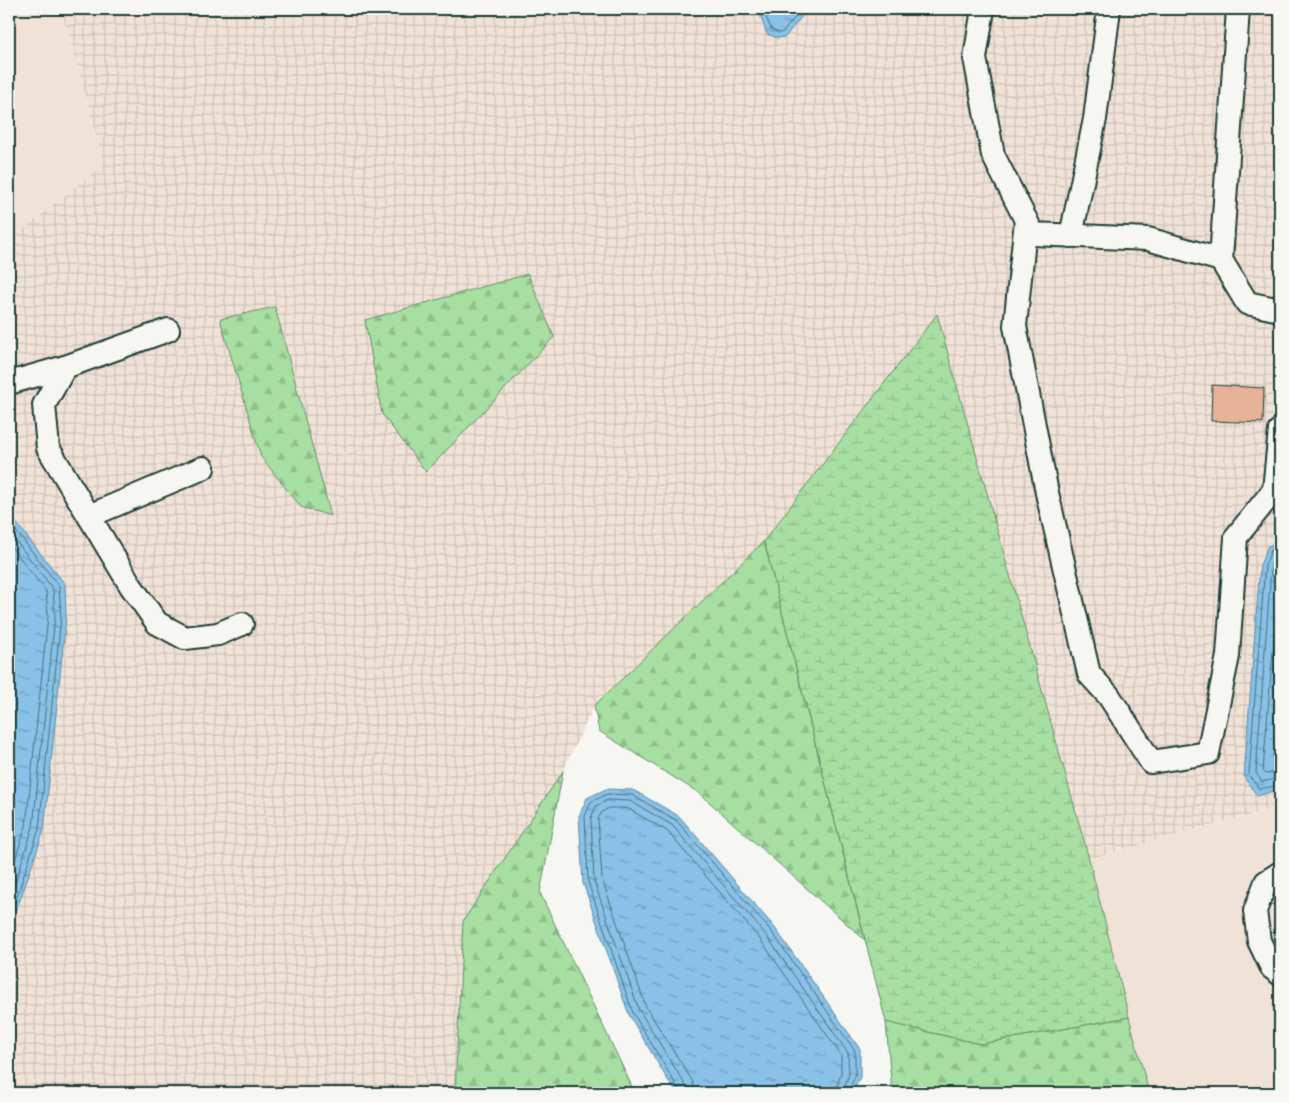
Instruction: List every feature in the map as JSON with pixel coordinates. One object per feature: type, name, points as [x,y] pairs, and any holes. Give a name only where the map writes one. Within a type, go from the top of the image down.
[{"type":"lane","points":[[984,9],[975,58],[993,155],[1033,234],[1148,239],[1221,260]]},
{"type":"lane","points":[[1071,236],[1095,119],[1109,9]]},
{"type":"lane","points":[[1238,9],[1221,260],[1247,302],[1280,310]]},
{"type":"lane","points":[[1026,220],[1014,326],[1047,493],[1089,674],[1108,696],[1151,762],[1208,753],[1228,656],[1236,537],[1274,490],[1280,430]]},
{"type":"lane","points":[[9,383],[65,367],[168,330]]},
{"type":"lane","points":[[65,367],[44,405],[48,448],[131,586],[157,623],[185,638],[218,634],[242,624]]},
{"type":"lane","points":[[89,516],[203,468]]},
{"type":"lane","points":[[1280,874],[1266,882],[1255,911],[1259,940],[1272,968],[1280,974]]},
{"type":"shaded area","points":[[9,9],[61,9],[104,165],[9,241]]},
{"type":"shaded area","points":[[61,9],[1280,9],[1280,807],[1089,859],[937,314],[764,541],[594,706],[563,771],[463,921],[455,1093],[9,1093],[9,932],[14,922],[64,584],[9,514],[9,241],[104,164]]},
{"type":"shaded area","points":[[1280,807],[1280,1093],[1149,1093],[1089,859]]},
{"type":"green space","points":[[528,274],[554,337],[426,472],[382,414],[365,320]]},
{"type":"green space","points":[[275,307],[331,516],[301,507],[261,457],[220,319]]},
{"type":"green space","points":[[937,314],[1089,859],[1129,1017],[980,1044],[886,1022],[764,541]]},
{"type":"green space","points":[[764,541],[865,940],[699,793],[599,731],[594,706]]},
{"type":"green space","points":[[563,771],[540,893],[635,1093],[455,1093],[463,921]]},
{"type":"green space","points":[[1129,1017],[1149,1093],[892,1093],[886,1022],[980,1044]]},
{"type":"water","points":[[758,9],[808,9],[785,37],[778,38],[767,34]]},
{"type":"water","points":[[9,514],[65,584],[66,617],[44,830],[9,932]]},
{"type":"water","points":[[1280,543],[1280,789],[1257,796],[1244,777],[1260,565],[1268,546]]},
{"type":"water","points":[[606,789],[633,790],[679,816],[775,928],[860,1049],[860,1077],[853,1093],[678,1093],[672,1087],[629,1015],[583,883],[579,816],[587,798]]},
{"type":"building","points":[[1212,385],[1264,388],[1263,423],[1211,421]]}]
